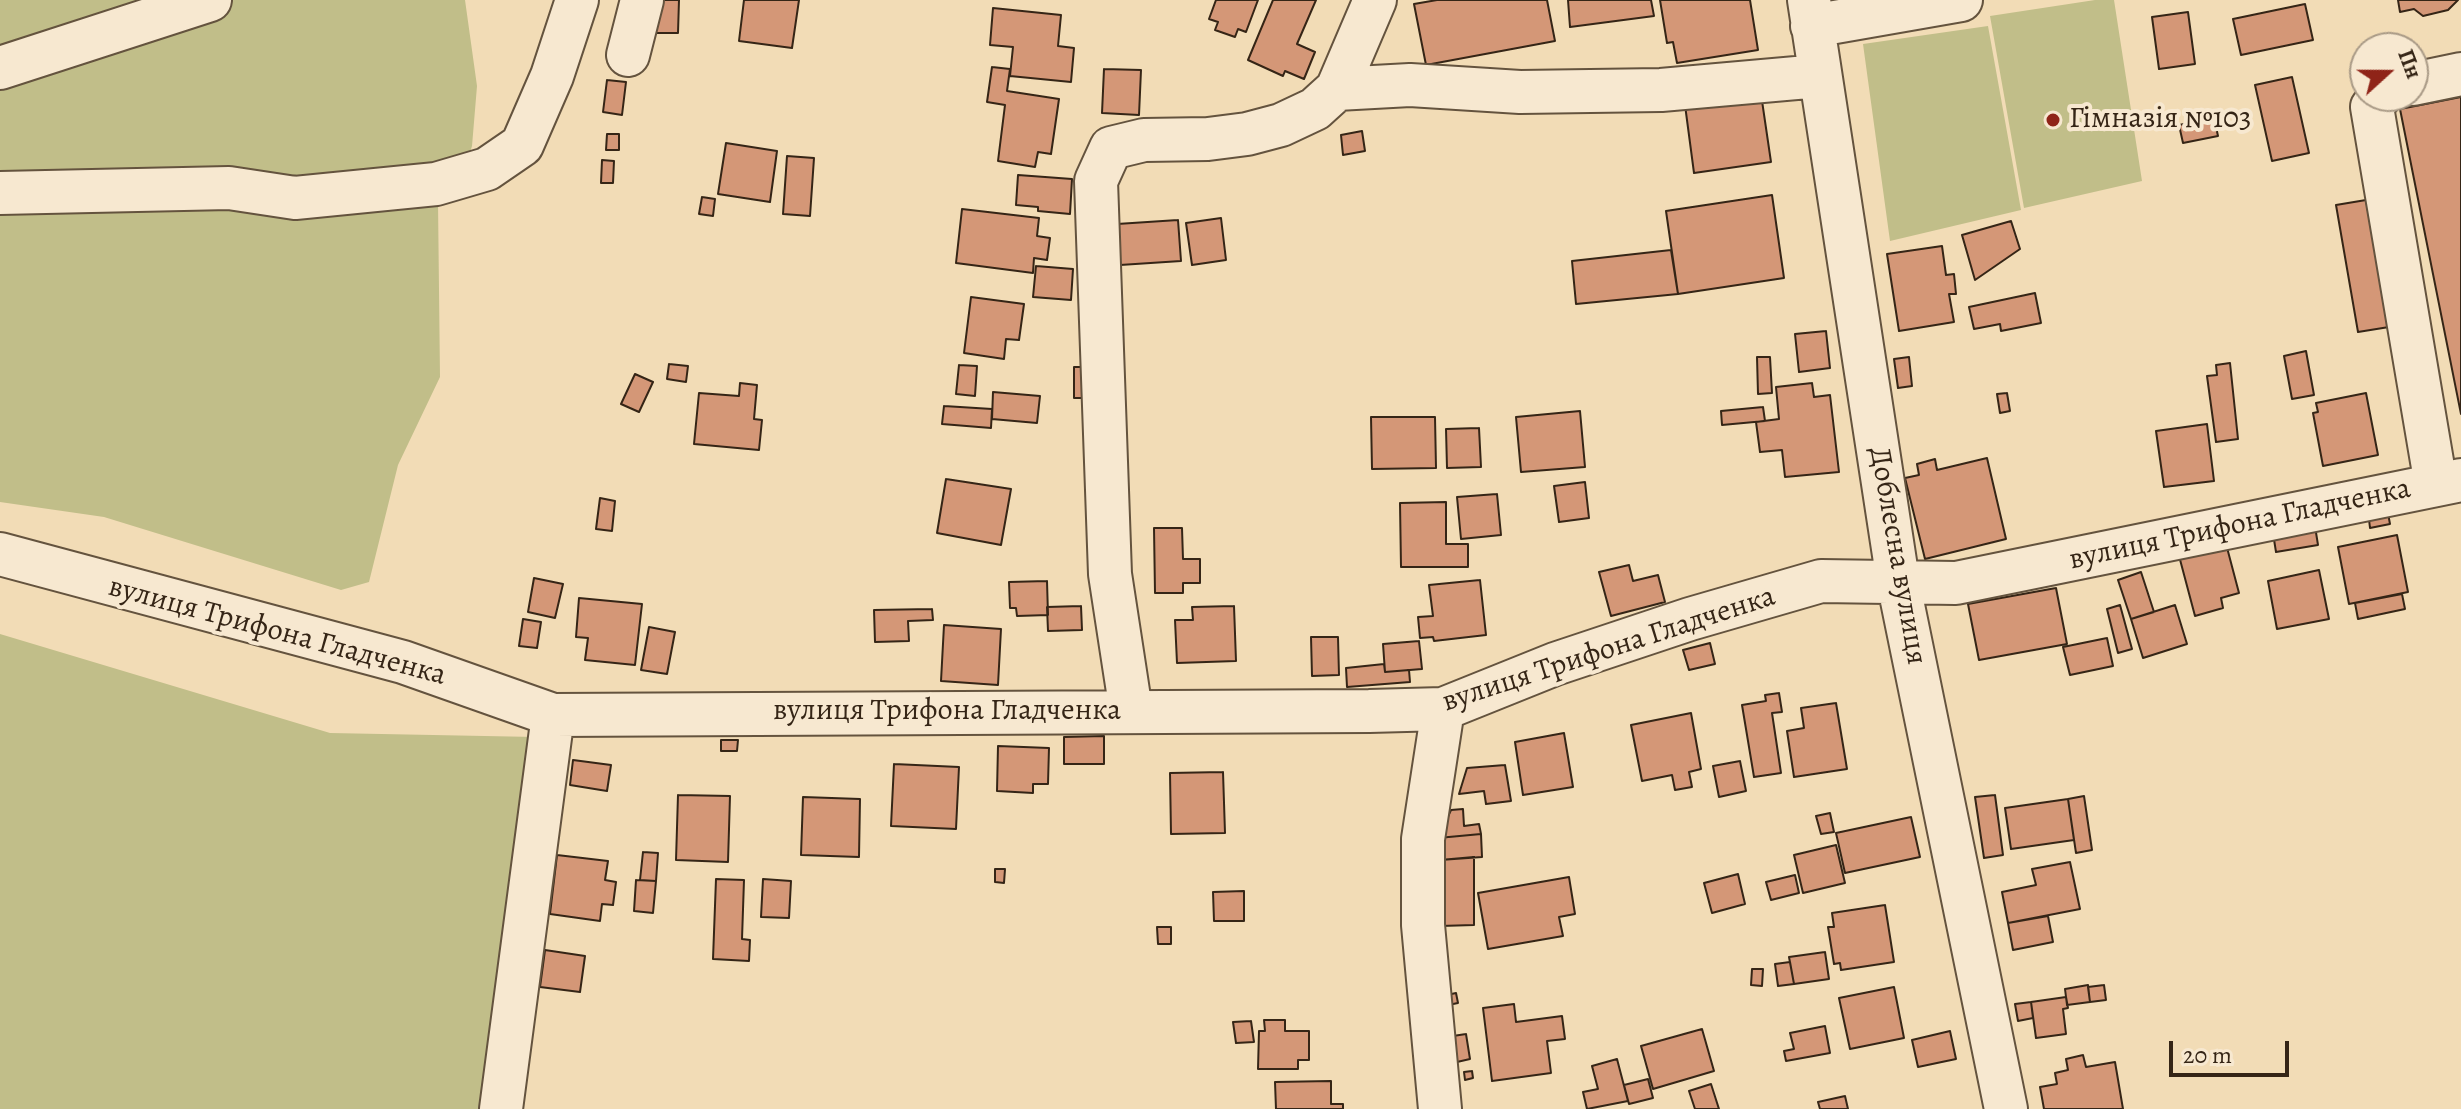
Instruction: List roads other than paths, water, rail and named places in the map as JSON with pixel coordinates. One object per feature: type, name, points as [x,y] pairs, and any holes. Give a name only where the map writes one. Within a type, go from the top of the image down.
[{"type":"street","points":[[0,68],[210,0]]},
{"type":"street","points":[[0,193],[229,188],[295,198],[374,193],[436,184],[487,169],[522,145],[552,76],[577,0]]},
{"type":"street","points":[[628,55],[642,0]]},
{"type":"street","points":[[1131,711],[1110,574],[1096,181],[1111,148],[1144,140],[1208,139],[1270,128],[1315,109],[1337,89],[1375,0]]},
{"type":"street","points":[[1810,13],[1961,0]]},
{"type":"street","name":"Доблесна вулиця","points":[[1810,13],[1898,581],[2006,1109]]},
{"type":"street","points":[[2429,81],[2461,74]]},
{"type":"street","points":[[1337,89],[1410,85],[1520,92],[1661,90],[1819,76]]},
{"type":"street","points":[[2373,112],[2445,438],[2448,482]]},
{"type":"street","name":"вулиця Трифона Гладченка","points":[[0,554],[403,662],[553,715],[1443,709],[1555,664],[1821,581],[1956,583],[2448,482]]},
{"type":"street","points":[[1440,1109],[1423,925],[1423,839],[1443,709]]},
{"type":"street","points":[[501,1109],[553,715]]},
{"type":"place","name":"Гімназія №103","points":[[2053,120]]}]
